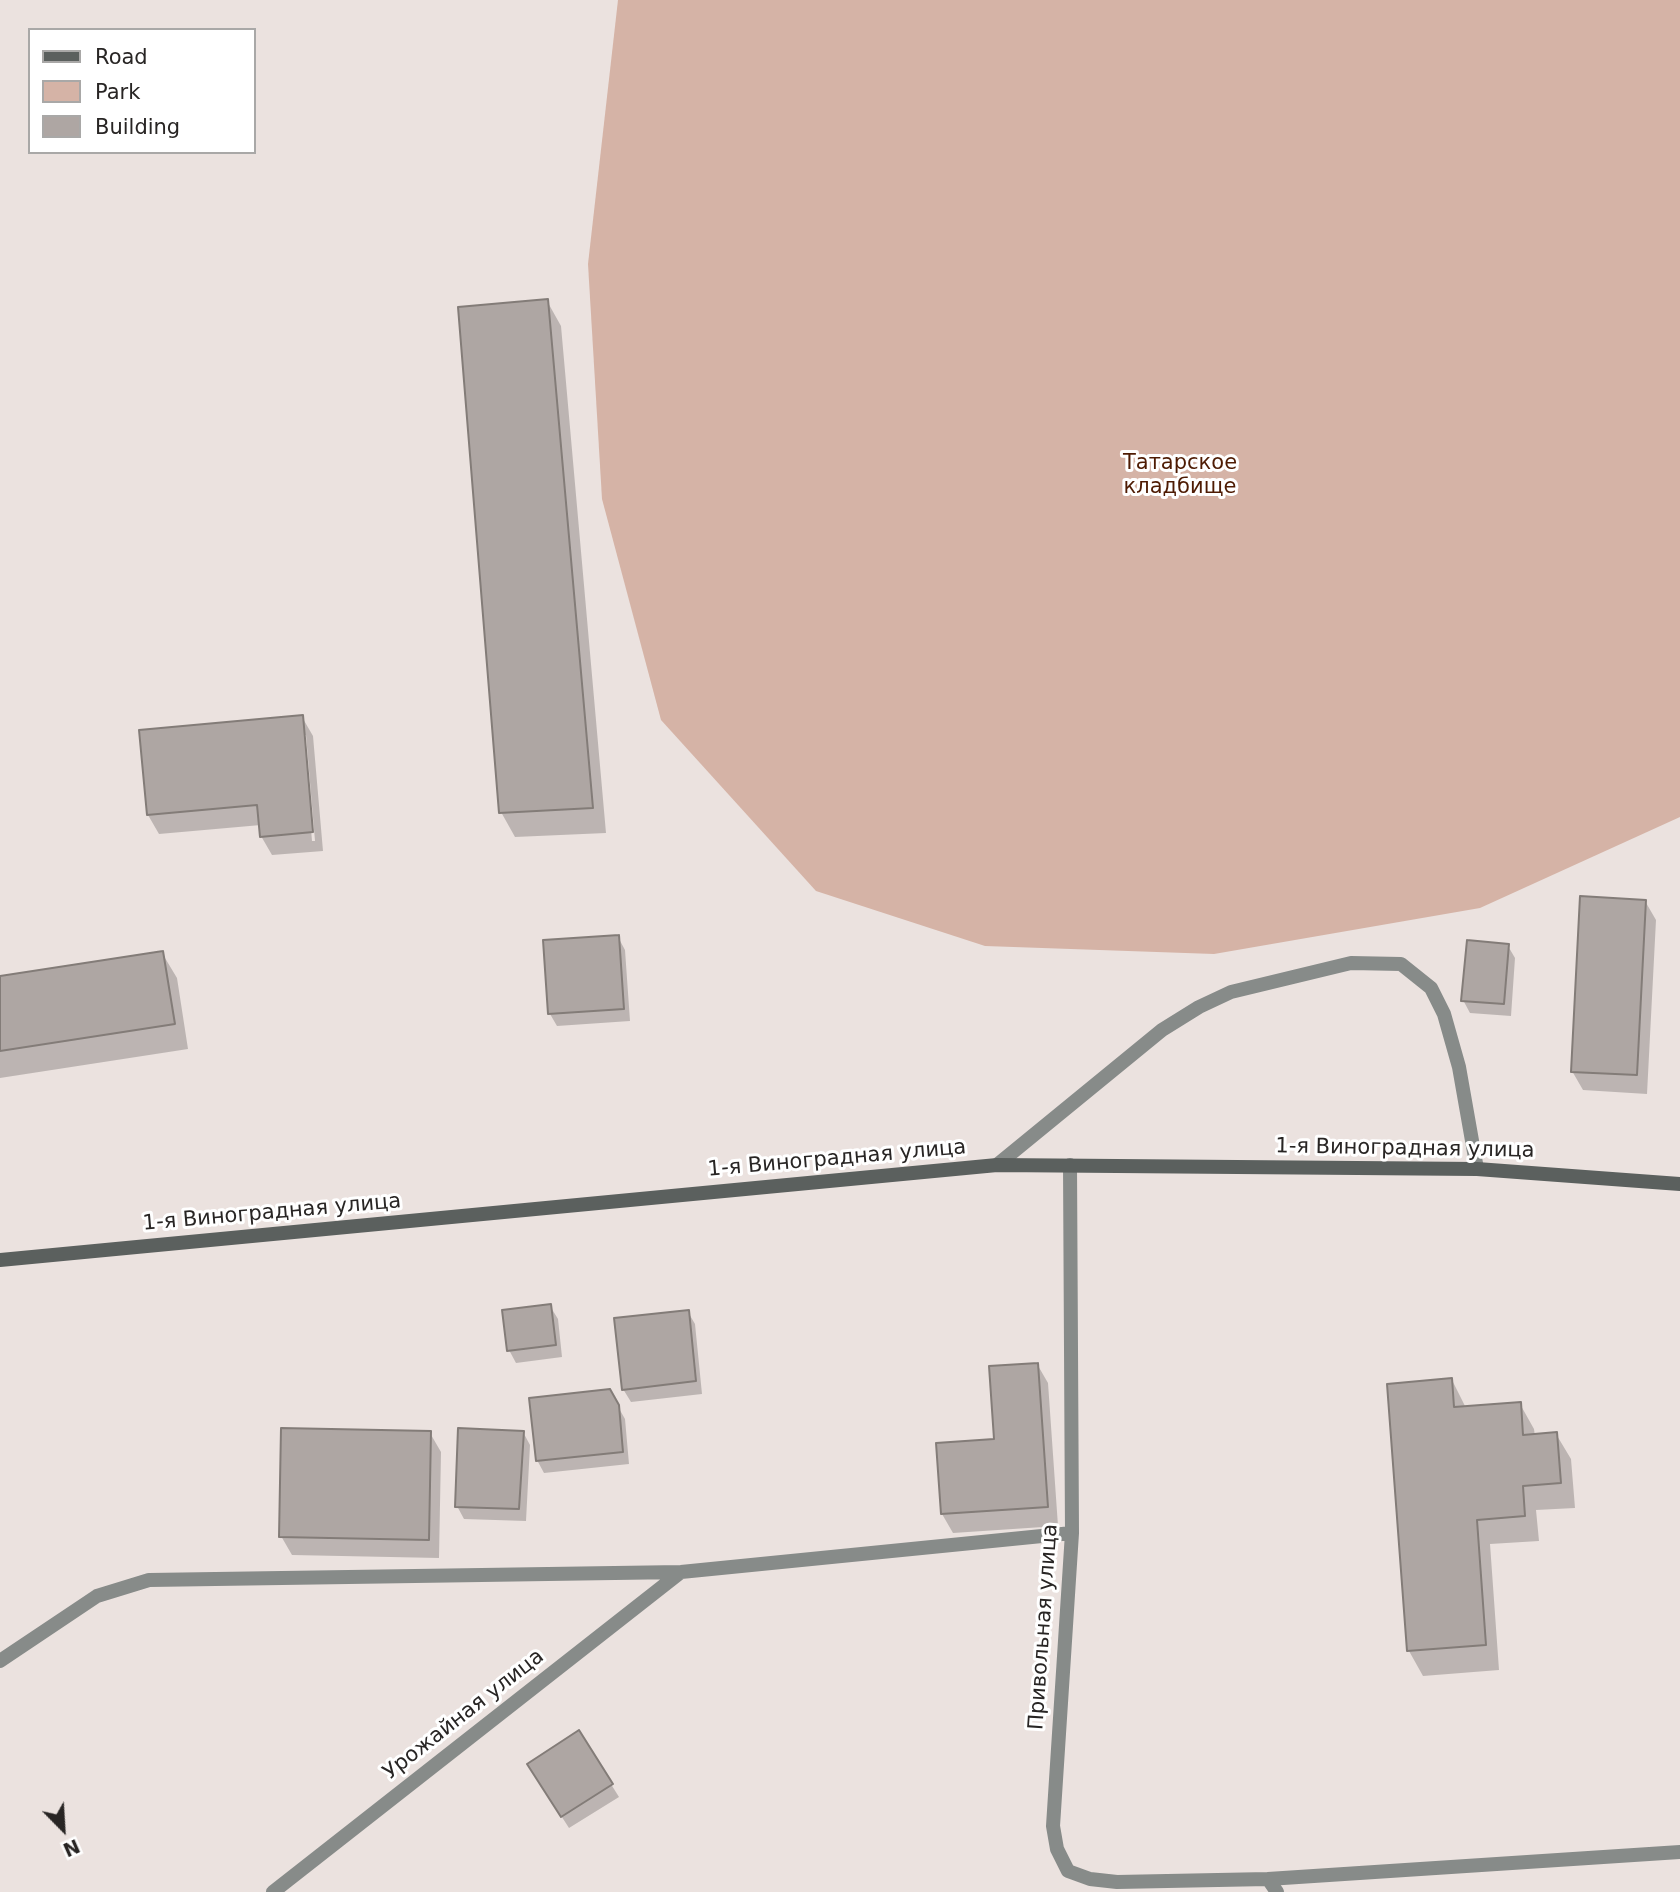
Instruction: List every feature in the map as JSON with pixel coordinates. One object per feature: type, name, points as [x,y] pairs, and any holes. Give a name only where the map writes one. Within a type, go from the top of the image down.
[{"type":"main road","name":"1-я Виноградная улица","points":[[0,1260],[997,1165],[1477,1169],[1680,1184]]},
{"type":"street","points":[[997,1165],[1162,1030],[1199,1007],[1231,992],[1351,963],[1401,964],[1431,988],[1444,1014],[1459,1067],[1477,1169]]},
{"type":"street","name":"Привольная улица","points":[[1070,1166],[1072,1532],[1053,1826],[1057,1849],[1068,1871],[1090,1879],[1117,1882],[1268,1879]]},
{"type":"street","points":[[0,1661],[97,1596],[149,1580],[681,1572],[1072,1532]]},
{"type":"street","name":"Урожайная улица","points":[[273,1892],[681,1572]]},
{"type":"street","points":[[1268,1879],[1680,1852]]},
{"type":"street","points":[[1268,1879],[1277,1892]]},
{"type":"green space","name":"Татарское кладбище","points":[[618,0],[1680,0],[1680,817],[1480,908],[1214,954],[985,946],[816,891],[661,720],[602,499],[588,264]]},
{"type":"building","points":[[548,299],[593,808],[499,813],[458,307]]},
{"type":"building","points":[[303,715],[313,832],[260,837],[257,805],[147,815],[139,730]]},
{"type":"building","points":[[1580,896],[1646,900],[1637,1075],[1571,1072]]},
{"type":"building","points":[[619,935],[624,1009],[548,1014],[543,940]]},
{"type":"building","points":[[1467,940],[1509,944],[1504,1004],[1461,1001]]},
{"type":"building","points":[[163,951],[175,1024],[0,1051],[0,976]]},
{"type":"building","points":[[551,1304],[556,1345],[507,1351],[502,1310]]},
{"type":"building","points":[[689,1310],[696,1381],[622,1390],[614,1318]]},
{"type":"building","points":[[1038,1363],[1048,1507],[941,1514],[936,1443],[994,1439],[989,1366]]},
{"type":"building","points":[[1452,1378],[1454,1407],[1521,1402],[1523,1435],[1557,1432],[1561,1483],[1523,1486],[1525,1516],[1477,1520],[1486,1645],[1407,1651],[1387,1384]]},
{"type":"building","points":[[610,1389],[619,1405],[623,1452],[536,1461],[529,1398]]},
{"type":"building","points":[[281,1428],[431,1431],[429,1540],[279,1537]]},
{"type":"building","points":[[458,1428],[524,1431],[519,1509],[455,1507]]},
{"type":"building","points":[[579,1730],[613,1784],[561,1817],[527,1764]]}]
